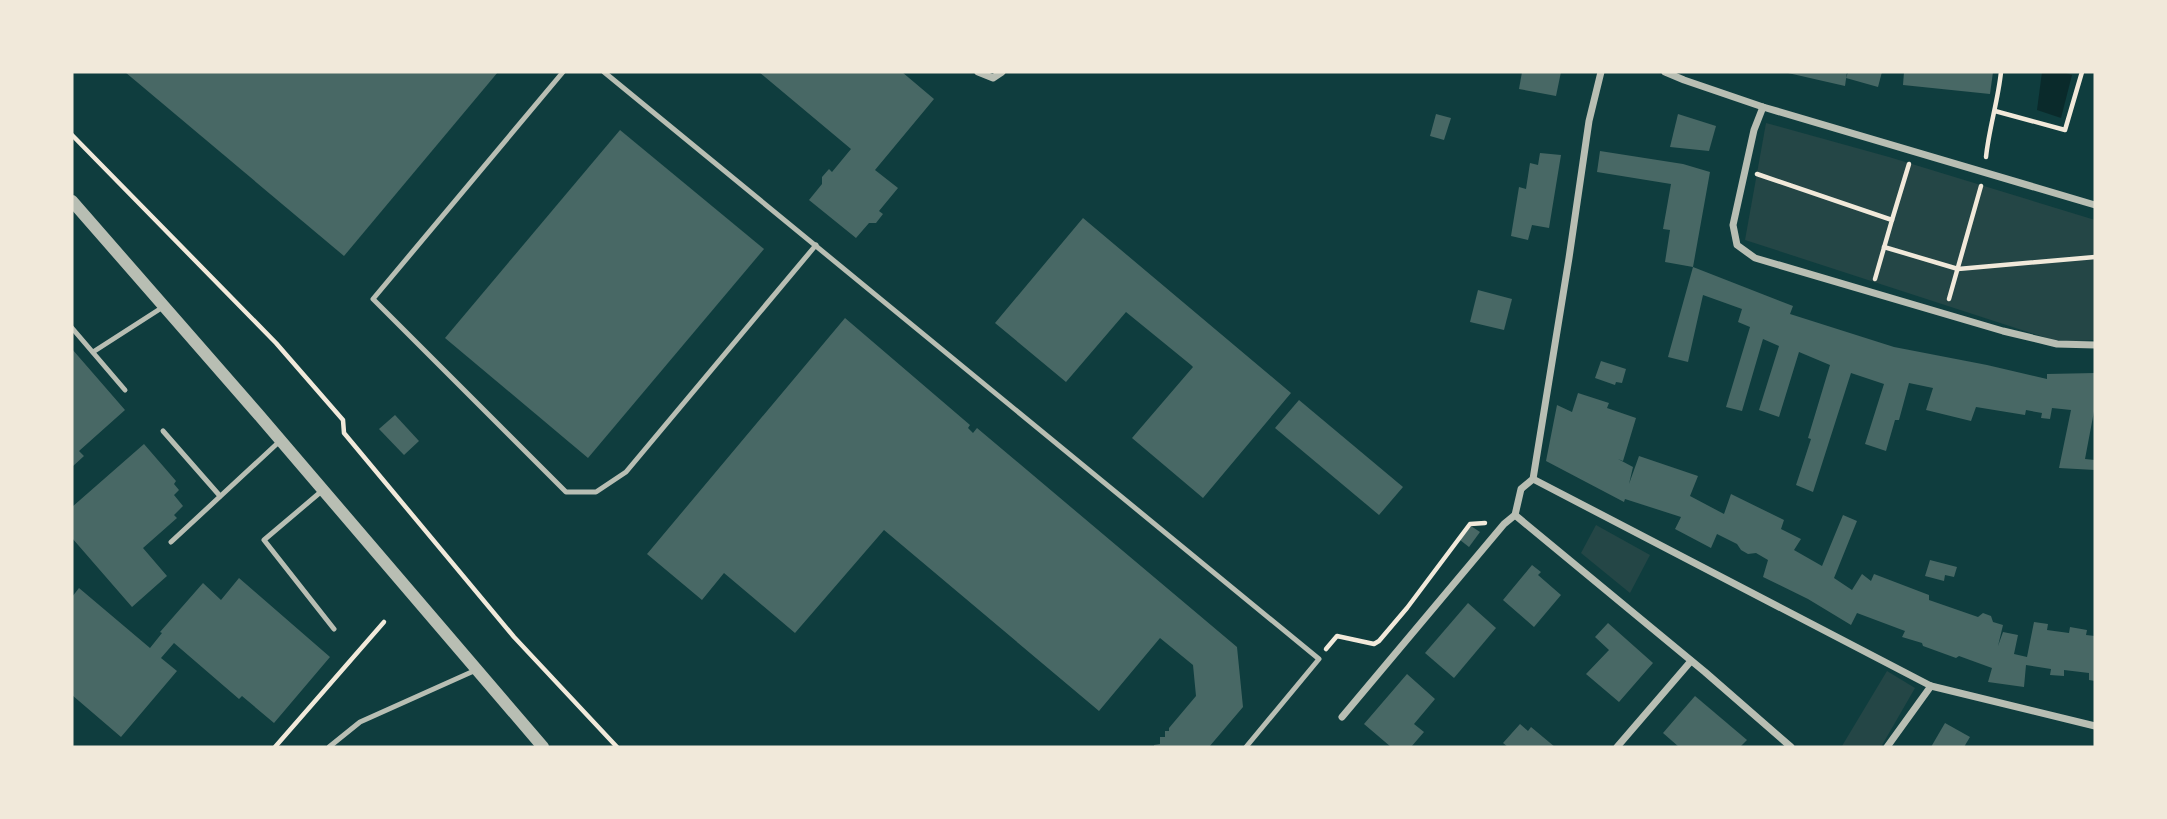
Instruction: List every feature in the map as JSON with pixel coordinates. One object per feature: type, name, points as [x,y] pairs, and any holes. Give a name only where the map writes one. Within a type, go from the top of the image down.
[{"type":"street","points":[[978,72],[993,78],[1002,72]]},
{"type":"street","points":[[1342,716],[1504,524],[1515,515],[1521,489],[1533,478],[1589,121],[1601,72]]},
{"type":"street","points":[[1665,72],[1763,107],[2095,205]]},
{"type":"street","points":[[1763,107],[1754,130],[1733,225],[1737,245],[1755,258],[2057,344],[2095,345]]},
{"type":"street","points":[[72,201],[281,440],[543,747]]},
{"type":"street","points":[[1533,478],[1931,686],[2095,726]]},
{"type":"street","points":[[1515,515],[1791,747]]},
{"type":"street","points":[[1617,747],[1691,661]]},
{"type":"street","points":[[1886,747],[1931,686]]},
{"type":"lane","points":[[563,72],[373,299],[566,492],[596,492],[626,472],[816,245]]},
{"type":"lane","points":[[604,72],[1319,659],[1246,747]]},
{"type":"lane","points":[[93,352],[164,306]]},
{"type":"lane","points":[[72,328],[125,390]]},
{"type":"lane","points":[[163,431],[220,496]]},
{"type":"lane","points":[[171,542],[281,440]]},
{"type":"lane","points":[[323,490],[264,540],[334,629]]},
{"type":"lane","points":[[328,747],[360,722],[476,670]]},
{"type":"path","points":[[1945,314],[1984,172],[2001,72]]},
{"type":"path","points":[[1995,111],[2065,130],[2082,72]]},
{"type":"path","points":[[72,135],[276,343],[343,420],[344,433],[514,637],[617,747]]},
{"type":"path","points":[[1871,292],[1914,151]]},
{"type":"path","points":[[1746,170],[1892,220]]},
{"type":"path","points":[[1884,247],[1958,269],[2095,257]]},
{"type":"path","points":[[1319,659],[1337,636],[1374,644],[1379,641],[1470,524],[1504,524]]},
{"type":"path","points":[[275,747],[384,622]]},
{"type":"shaded area","points":[[2042,72],[2072,75],[2061,118],[2037,110]]},
{"type":"shaded area","points":[[1766,123],[1889,157],[2095,220],[2095,340],[2059,342],[1745,240]]},
{"type":"shaded area","points":[[1596,525],[1650,555],[1630,593],[1581,553]]},
{"type":"shaded area","points":[[1887,671],[1915,688],[1881,747],[1837,747],[1842,746]]},
{"type":"building","points":[[125,72],[498,72],[344,256]]},
{"type":"building","points":[[759,72],[902,72],[934,99],[875,170],[898,188],[879,211],[883,214],[876,223],[869,223],[856,238],[809,200],[822,184],[822,177],[829,169],[832,172],[851,149]]},
{"type":"building","points":[[1522,72],[1561,72],[1556,96],[1519,89]]},
{"type":"building","points":[[1788,72],[1847,72],[1845,86]]},
{"type":"building","points":[[1848,72],[1882,72],[1878,87],[1846,78]]},
{"type":"building","points":[[1904,72],[1993,72],[1990,94],[1903,85]]},
{"type":"building","points":[[1436,114],[1451,118],[1444,140],[1430,136]]},
{"type":"building","points":[[1678,114],[1716,126],[1709,151],[1670,147]]},
{"type":"building","points":[[620,130],[764,249],[588,458],[445,338]]},
{"type":"building","points":[[1600,151],[1683,164],[1710,172],[1693,267],[1665,262],[1670,230],[1663,229],[1671,184],[1597,172]]},
{"type":"building","points":[[1540,153],[1561,155],[1549,228],[1532,225],[1528,240],[1511,236],[1519,187],[1526,189],[1530,163],[1538,165]]},
{"type":"building","points":[[1083,218],[1291,393],[1203,498],[1132,438],[1193,367],[1191,365],[1126,312],[1066,382],[995,323]]},
{"type":"building","points":[[1693,267],[1793,306],[1790,314],[1894,347],[2047,379],[2047,374],[2095,373],[2095,406],[2085,459],[2095,460],[2095,470],[2059,468],[2071,410],[2052,408],[2050,419],[2041,418],[2042,413],[2026,410],[2025,415],[1976,407],[1971,421],[1926,410],[1933,388],[1909,383],[1899,420],[1895,420],[1886,451],[1865,444],[1884,384],[1851,373],[1813,492],[1796,485],[1830,365],[1799,352],[1779,417],[1759,410],[1779,346],[1763,339],[1742,411],[1726,407],[1750,327],[1738,322],[1742,309],[1703,295],[1688,362],[1668,357]]},
{"type":"building","points":[[1478,290],[1512,299],[1504,330],[1470,322]]},
{"type":"building","points":[[845,318],[970,425],[968,428],[973,433],[977,428],[1237,647],[1243,707],[1209,747],[1154,747],[1160,744],[1160,737],[1165,737],[1165,731],[1169,731],[1196,696],[1193,665],[1160,638],[1099,711],[884,530],[795,633],[724,573],[702,600],[647,554]]},
{"type":"building","points":[[72,349],[125,410],[79,451],[84,456],[72,467]]},
{"type":"building","points":[[1601,361],[1626,369],[1622,383],[1616,382],[1615,385],[1595,378]]},
{"type":"building","points":[[1578,393],[1609,403],[1607,408],[1636,418],[1623,461],[1618,459],[1633,467],[1629,484],[1639,456],[1698,476],[1690,496],[1724,514],[1731,494],[1784,520],[1781,529],[1801,539],[1794,550],[1822,566],[1843,515],[1857,521],[1834,578],[1852,590],[1862,574],[1871,581],[1874,574],[1929,595],[1929,600],[1978,617],[1983,613],[1991,616],[1993,622],[2003,625],[1998,646],[2003,632],[2018,635],[2014,654],[2027,657],[2034,622],[2048,624],[2047,630],[2069,633],[2070,627],[2087,630],[2086,635],[2095,636],[2095,681],[2089,680],[2089,673],[2064,670],[2064,676],[2050,675],[2051,669],[2026,665],[2024,687],[1988,682],[1992,668],[1923,646],[1922,643],[1902,637],[1905,631],[1857,613],[1851,625],[1808,599],[1763,577],[1768,560],[1756,553],[1748,554],[1737,544],[1717,534],[1711,548],[1675,529],[1681,517],[1625,499],[1624,502],[1546,461],[1557,405],[1572,412]]},
{"type":"building","points":[[1299,400],[1403,487],[1379,515],[1275,428]]},
{"type":"building","points":[[395,415],[419,441],[404,455],[379,429]]},
{"type":"building","points":[[144,444],[176,481],[174,484],[179,490],[174,495],[183,506],[174,515],[177,518],[143,548],[167,576],[132,607],[72,538],[72,507]]},
{"type":"building","points":[[1471,526],[1480,532],[1469,547],[1460,540]]},
{"type":"building","points":[[1930,560],[1957,567],[1954,577],[1945,575],[1944,581],[1925,576]]},
{"type":"building","points":[[1532,565],[1541,572],[1538,575],[1561,595],[1534,627],[1503,600]]},
{"type":"building","points":[[239,578],[330,657],[274,723],[242,696],[239,699],[174,643],[161,658],[177,671],[121,737],[72,695],[72,597],[79,588],[150,648],[162,633],[160,632],[203,583],[221,600]]},
{"type":"building","points":[[1468,603],[1496,628],[1454,678],[1425,653]]},
{"type":"building","points":[[1608,623],[1653,663],[1619,702],[1586,674],[1609,650],[1595,637]]},
{"type":"building","points":[[1407,674],[1435,699],[1414,724],[1424,732],[1411,747],[1391,747],[1364,724]]},
{"type":"building","points":[[1695,696],[1747,740],[1740,747],[1679,747],[1663,733]]},
{"type":"building","points":[[1945,723],[1970,737],[1964,747],[1931,747]]},
{"type":"building","points":[[1520,724],[1528,731],[1531,727],[1555,747],[1508,747],[1503,743]]}]
